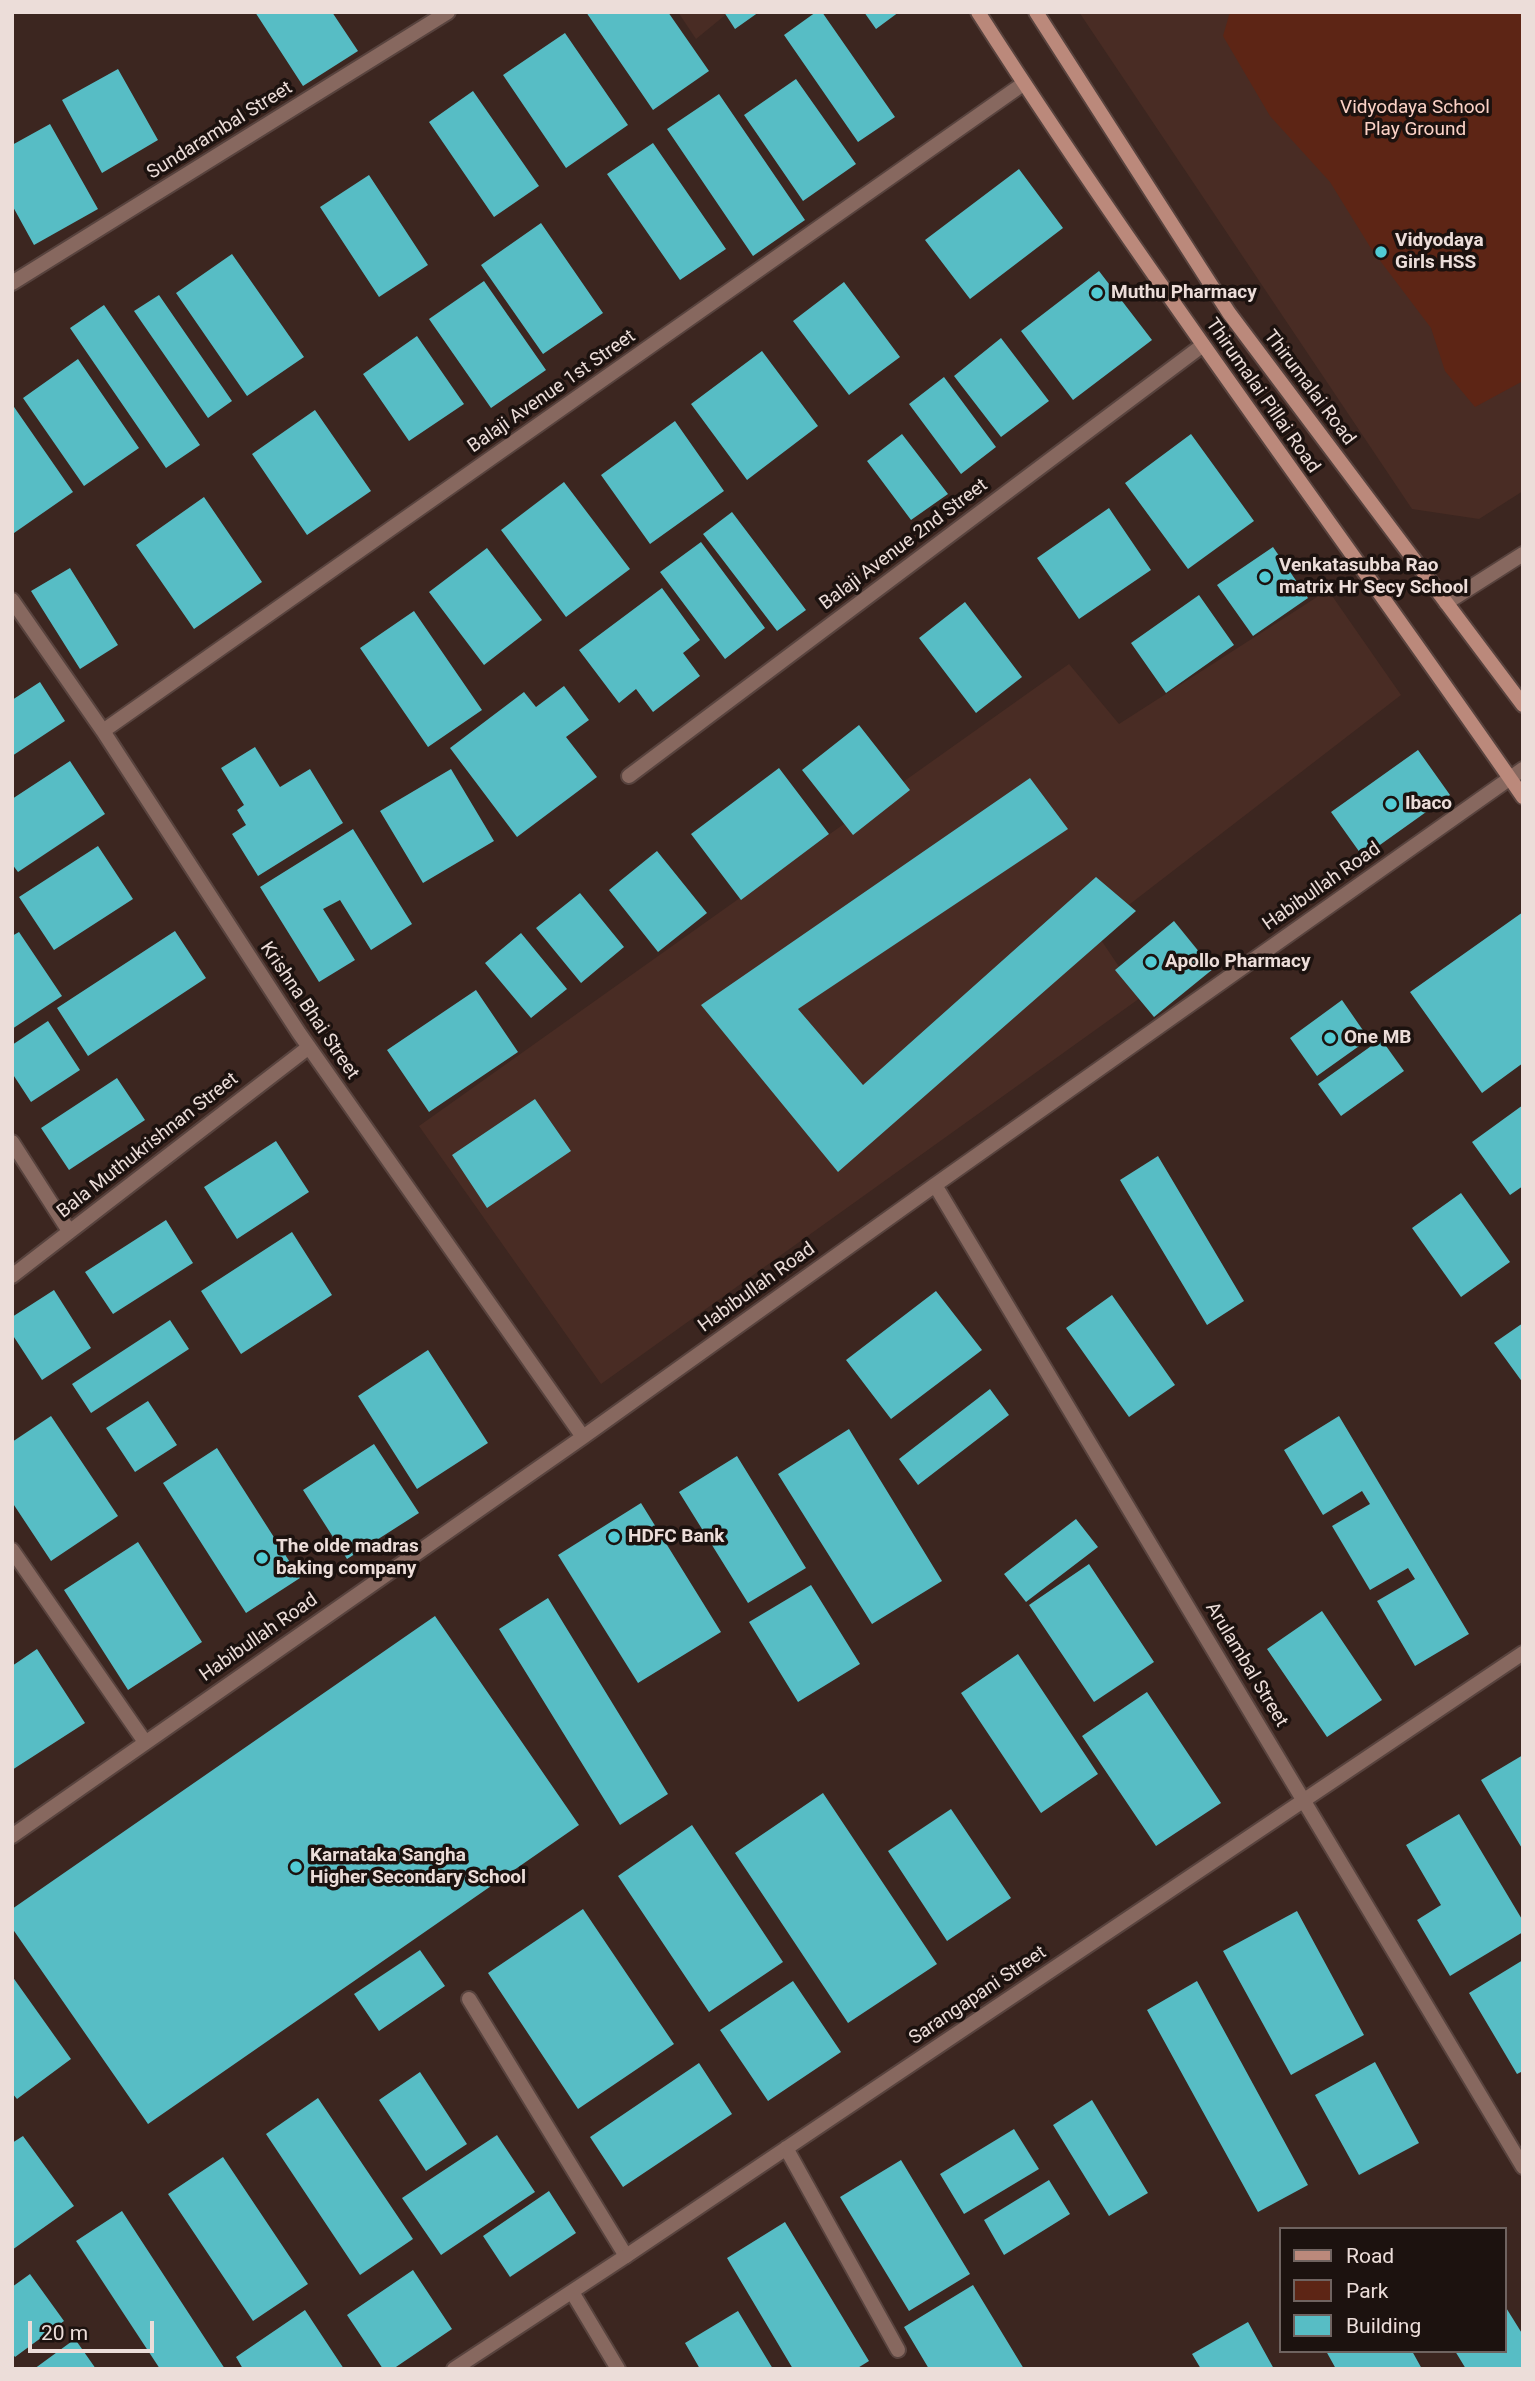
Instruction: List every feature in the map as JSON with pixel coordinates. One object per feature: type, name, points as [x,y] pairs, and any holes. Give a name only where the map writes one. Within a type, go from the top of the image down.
[{"type":"main road","name":"Thirumalai Pillai Road","points":[[978,12],[1023,83],[1203,345],[1523,797]]},
{"type":"main road","name":"Thirumalai Road","points":[[1037,12],[1228,313],[1523,705]]},
{"type":"street","name":"Sundarambal Street","points":[[12,283],[448,12]]},
{"type":"street","name":"Balaji Avenue 1st Street","points":[[103,731],[1023,83]]},
{"type":"street","name":"Balaji Avenue 2nd Street","points":[[629,776],[1203,345]]},
{"type":"street","points":[[1446,603],[1523,554]]},
{"type":"street","name":"Krishna Bhai Street","points":[[12,600],[103,731],[309,1046],[583,1437]]},
{"type":"street","name":"Habibullah Road","points":[[12,1836],[583,1437],[1523,769]]},
{"type":"street","name":"Bala Muthukrishnan Street","points":[[12,1276],[309,1046]]},
{"type":"street","points":[[12,1142],[69,1231]]},
{"type":"street","name":"Arulambal Street","points":[[934,1185],[1523,2167]]},
{"type":"street","points":[[12,1550],[145,1742]]},
{"type":"street","name":"Sarangapani Street","points":[[454,2369],[1523,1653]]},
{"type":"street","points":[[469,1999],[626,2256]]},
{"type":"street","points":[[786,2148],[898,2350]]},
{"type":"street","points":[[572,2292],[618,2369]]},
{"type":"shaded area","points":[[678,12],[729,12],[696,39]]},
{"type":"shaded area","name":"Vidyodaya Girls HSS","points":[[1079,12],[1523,12],[1523,491],[1479,519],[1412,509]]},
{"type":"shaded area","points":[[1328,590],[1401,695],[1095,931],[1140,998],[601,1384],[419,1126],[1069,664],[1119,724]]},
{"type":"green space","name":"Vidyodaya School Play Ground","points":[[1230,12],[1523,12],[1523,381],[1475,407],[1445,371],[1431,328],[1372,250],[1330,182],[1270,116],[1223,36]]},
{"type":"building","points":[[255,12],[332,12],[358,51],[303,86]]},
{"type":"building","points":[[586,12],[668,12],[709,71],[653,110]]},
{"type":"building","points":[[724,12],[759,12],[735,29]]},
{"type":"building","points":[[816,12],[822,12],[895,117],[858,142],[784,35]]},
{"type":"building","points":[[864,12],[899,12],[876,29]]},
{"type":"building","points":[[565,33],[628,125],[566,168],[503,75]]},
{"type":"building","points":[[118,69],[158,140],[102,173],[62,100]]},
{"type":"building","points":[[796,79],[856,164],[803,201],[744,115]]},
{"type":"building","points":[[473,91],[539,186],[494,217],[429,122]]},
{"type":"building","points":[[719,94],[805,220],[753,256],[667,129]]},
{"type":"building","points":[[50,124],[98,209],[34,245],[12,205],[12,145]]},
{"type":"building","points":[[653,143],[726,249],[680,280],[607,174]]},
{"type":"building","points":[[1019,169],[1063,228],[970,299],[925,240]]},
{"type":"building","points":[[369,175],[428,265],[379,297],[320,207]]},
{"type":"building","points":[[541,223],[603,313],[543,354],[481,265]]},
{"type":"building","points":[[232,254],[304,357],[247,396],[176,293]]},
{"type":"building","points":[[1099,271],[1152,340],[1073,400],[1021,331]]},
{"type":"building","points":[[484,281],[546,370],[491,408],[429,319]]},
{"type":"building","points":[[844,282],[900,357],[849,395],[793,321]]},
{"type":"building","points":[[159,295],[232,401],[208,418],[134,311]]},
{"type":"building","points":[[104,305],[200,445],[166,468],[70,328]]},
{"type":"building","points":[[417,336],[464,404],[409,441],[363,374]]},
{"type":"building","points":[[1001,338],[1049,401],[1001,437],[954,376]]},
{"type":"building","points":[[762,351],[818,426],[747,480],[691,404]]},
{"type":"building","points":[[78,359],[139,448],[84,486],[23,398]]},
{"type":"building","points":[[944,377],[996,447],[961,474],[909,404]]},
{"type":"building","points":[[12,404],[73,492],[14,533],[12,531]]},
{"type":"building","points":[[315,410],[371,491],[307,535],[252,454]]},
{"type":"building","points":[[675,421],[724,491],[650,544],[601,475]]},
{"type":"building","points":[[902,434],[948,494],[911,520],[867,461]]},
{"type":"building","points":[[1191,434],[1254,521],[1188,569],[1125,483]]},
{"type":"building","points":[[564,482],[630,569],[566,617],[501,530]]},
{"type":"building","points":[[204,497],[262,582],[194,629],[136,545]]},
{"type":"building","points":[[1109,508],[1151,570],[1079,619],[1037,558]]},
{"type":"building","points":[[732,512],[806,610],[777,631],[703,534]]},
{"type":"building","points":[[701,542],[765,628],[725,659],[660,572]]},
{"type":"building","points":[[1273,547],[1308,598],[1253,636],[1217,585]]},
{"type":"building","points":[[487,548],[542,620],[484,665],[429,592]]},
{"type":"building","points":[[70,568],[118,645],[80,669],[31,591]]},
{"type":"building","points":[[662,588],[700,640],[683,653],[700,676],[653,712],[636,689],[619,703],[579,650]]},
{"type":"building","points":[[1199,595],[1234,645],[1166,693],[1131,643]]},
{"type":"building","points":[[965,602],[1022,677],[976,713],[919,638]]},
{"type":"building","points":[[414,611],[482,710],[428,747],[360,648]]},
{"type":"building","points":[[40,682],[65,721],[12,756],[12,700]]},
{"type":"building","points":[[564,686],[589,720],[566,737],[597,777],[517,837],[450,748],[524,692],[536,707]]},
{"type":"building","points":[[859,725],[910,790],[853,835],[802,770]]},
{"type":"building","points":[[255,747],[280,787],[310,769],[343,823],[258,876],[232,834],[246,825],[237,810],[244,805],[221,768]]},
{"type":"building","name":"Ibaco","points":[[1418,750],[1450,795],[1363,857],[1331,812]]},
{"type":"building","points":[[70,761],[105,814],[18,872],[12,864],[12,799]]},
{"type":"building","points":[[779,768],[829,834],[741,900],[691,834]]},
{"type":"building","points":[[451,769],[494,841],[423,883],[380,811]]},
{"type":"building","points":[[1030,778],[1068,829],[798,1009],[863,1085],[1096,877],[1136,911],[838,1172],[701,1005]]},
{"type":"building","points":[[353,829],[412,924],[371,950],[340,900],[323,909],[355,960],[319,982],[260,887]]},
{"type":"building","points":[[98,846],[133,899],[54,950],[19,897]]},
{"type":"building","points":[[657,851],[707,913],[658,952],[609,890]]},
{"type":"building","points":[[580,893],[624,947],[581,983],[536,928]]},
{"type":"building","points":[[1523,912],[1523,1063],[1482,1093],[1410,992]]},
{"type":"building","points":[[1174,921],[1213,969],[1154,1017],[1115,970]]},
{"type":"building","points":[[175,931],[206,978],[88,1056],[57,1008]]},
{"type":"building","points":[[19,932],[62,996],[12,1029],[12,936]]},
{"type":"building","points":[[521,933],[567,989],[531,1018],[485,963]]},
{"type":"building","points":[[476,990],[518,1052],[429,1112],[387,1050]]},
{"type":"building","name":"One MB","points":[[1342,1000],[1369,1039],[1317,1076],[1290,1038]]},
{"type":"building","points":[[48,1021],[80,1070],[31,1102],[12,1073],[12,1045]]},
{"type":"building","points":[[1381,1039],[1404,1071],[1341,1116],[1318,1084]]},
{"type":"building","points":[[117,1078],[145,1120],[69,1170],[41,1128]]},
{"type":"building","points":[[535,1099],[571,1151],[487,1208],[452,1155]]},
{"type":"building","points":[[1523,1105],[1523,1186],[1510,1195],[1472,1142]]},
{"type":"building","points":[[276,1141],[309,1192],[237,1239],[204,1187]]},
{"type":"building","points":[[1158,1156],[1244,1301],[1207,1325],[1120,1180]]},
{"type":"building","points":[[1461,1193],[1510,1262],[1461,1297],[1412,1228]]},
{"type":"building","points":[[166,1220],[193,1263],[113,1314],[85,1272]]},
{"type":"building","points":[[292,1232],[332,1295],[241,1354],[201,1291]]},
{"type":"building","points":[[54,1290],[91,1348],[42,1380],[12,1334],[12,1317]]},
{"type":"building","points":[[936,1291],[982,1350],[891,1419],[846,1360]]},
{"type":"building","points":[[1112,1295],[1175,1385],[1129,1417],[1066,1328]]},
{"type":"building","points":[[170,1320],[189,1349],[91,1413],[72,1384]]},
{"type":"building","points":[[1523,1323],[1523,1383],[1494,1343]]},
{"type":"building","points":[[428,1350],[488,1443],[417,1489],[358,1396]]},
{"type":"building","points":[[990,1389],[1009,1415],[918,1485],[899,1459]]},
{"type":"building","points":[[148,1401],[177,1445],[135,1472],[106,1428]]},
{"type":"building","points":[[51,1416],[118,1516],[51,1561],[12,1502],[12,1442]]},
{"type":"building","points":[[1339,1416],[1469,1634],[1415,1666],[1377,1601],[1415,1579],[1408,1568],[1370,1590],[1332,1526],[1370,1504],[1362,1491],[1323,1515],[1284,1450]]},
{"type":"building","points":[[849,1429],[942,1581],[872,1624],[778,1474]]},
{"type":"building","points":[[374,1444],[419,1513],[347,1559],[303,1490]]},
{"type":"building","points":[[217,1448],[300,1578],[246,1613],[163,1483]]},
{"type":"building","points":[[737,1456],[806,1568],[748,1603],[679,1492]]},
{"type":"building","points":[[641,1503],[721,1632],[638,1683],[558,1555]]},
{"type":"building","points":[[1076,1519],[1098,1547],[1026,1602],[1004,1574]]},
{"type":"building","points":[[138,1542],[202,1642],[128,1690],[64,1590]]},
{"type":"building","points":[[1089,1564],[1154,1662],[1094,1702],[1029,1605]]},
{"type":"building","points":[[811,1585],[860,1664],[798,1702],[749,1622]]},
{"type":"building","points":[[548,1598],[668,1794],[620,1825],[499,1629]]},
{"type":"building","points":[[1322,1611],[1382,1700],[1327,1737],[1267,1649]]},
{"type":"building","name":"Karnataka Sangha Higher Secondary School","points":[[435,1616],[579,1825],[148,2124],[12,1928],[12,1909]]},
{"type":"building","points":[[37,1649],[85,1723],[12,1770],[12,1666]]},
{"type":"building","points":[[1018,1654],[1098,1774],[1041,1813],[961,1693]]},
{"type":"building","points":[[1147,1692],[1221,1803],[1156,1846],[1082,1736]]},
{"type":"building","points":[[1523,1755],[1523,1850],[1481,1780]]},
{"type":"building","points":[[823,1793],[937,1964],[848,2023],[735,1853]]},
{"type":"building","points":[[951,1809],[1011,1898],[947,1941],[888,1851]]},
{"type":"building","points":[[1459,1814],[1523,1921],[1523,1932],[1450,1976],[1417,1920],[1441,1905],[1406,1845]]},
{"type":"building","points":[[692,1825],[783,1962],[709,2012],[618,1876]]},
{"type":"building","points":[[583,1909],[674,2044],[578,2109],[488,1973]]},
{"type":"building","points":[[1297,1911],[1364,2035],[1291,2075],[1223,1951]]},
{"type":"building","points":[[420,1950],[445,1986],[379,2031],[354,1994]]},
{"type":"building","points":[[1523,1960],[1523,2071],[1517,2074],[1469,1993]]},
{"type":"building","points":[[12,1976],[71,2059],[17,2099],[12,2093]]},
{"type":"building","points":[[793,1981],[841,2052],[768,2101],[720,2030]]},
{"type":"building","points":[[1197,1981],[1308,2185],[1258,2212],[1147,2010]]},
{"type":"building","points":[[1375,2062],[1419,2143],[1359,2175],[1315,2095]]},
{"type":"building","points":[[699,2063],[732,2114],[623,2187],[590,2137]]},
{"type":"building","points":[[420,2072],[467,2144],[426,2171],[379,2100]]},
{"type":"building","points":[[318,2098],[413,2239],[360,2275],[266,2134]]},
{"type":"building","points":[[1092,2100],[1148,2193],[1109,2216],[1053,2125]]},
{"type":"building","points":[[1014,2129],[1039,2169],[964,2214],[940,2174]]},
{"type":"building","points":[[497,2135],[535,2192],[441,2255],[402,2198]]},
{"type":"building","points":[[23,2136],[74,2206],[12,2250],[12,2143]]},
{"type":"building","points":[[223,2157],[308,2284],[253,2321],[168,2194]]},
{"type":"building","points":[[901,2160],[970,2274],[909,2311],[840,2197]]},
{"type":"building","points":[[1049,2180],[1070,2214],[1004,2255],[984,2220]]},
{"type":"building","points":[[549,2191],[576,2233],[510,2277],[483,2236]]},
{"type":"building","points":[[122,2211],[225,2369],[160,2369],[76,2241]]},
{"type":"building","points":[[785,2222],[869,2361],[856,2369],[793,2369],[727,2258]]},
{"type":"building","points":[[413,2270],[452,2329],[393,2369],[383,2369],[347,2315]]},
{"type":"building","points":[[30,2274],[64,2321],[15,2357],[12,2353],[12,2287]]},
{"type":"building","points":[[973,2285],[1024,2369],[929,2369],[904,2327]]},
{"type":"building","points":[[1507,2309],[1523,2335],[1523,2369],[1466,2369],[1456,2353],[1507,2353]]},
{"type":"building","points":[[305,2310],[344,2369],[243,2369],[236,2357]]},
{"type":"building","points":[[738,2311],[773,2369],[700,2369],[685,2343]]},
{"type":"building","points":[[1248,2322],[1274,2369],[1201,2369],[1192,2354]]},
{"type":"building","points":[[75,2339],[96,2369],[34,2369]]},
{"type":"building","points":[[1327,2353],[1413,2353],[1422,2369],[1336,2369]]},
{"type":"place","name":"Vidyodaya Girls HSS","points":[[1381,252]]},
{"type":"place","name":"Muthu Pharmacy","points":[[1097,293]]},
{"type":"place","name":"Venkatasubba Rao matrix Hr Secy School","points":[[1265,577]]},
{"type":"place","name":"Ibaco","points":[[1391,804]]},
{"type":"place","name":"Apollo Pharmacy","points":[[1151,962]]},
{"type":"place","name":"One MB","points":[[1330,1038]]},
{"type":"place","name":"HDFC Bank","points":[[614,1537]]},
{"type":"place","name":"The olde madras baking company","points":[[262,1558]]},
{"type":"place","name":"Karnataka Sangha Higher Secondary School","points":[[296,1867]]}]
